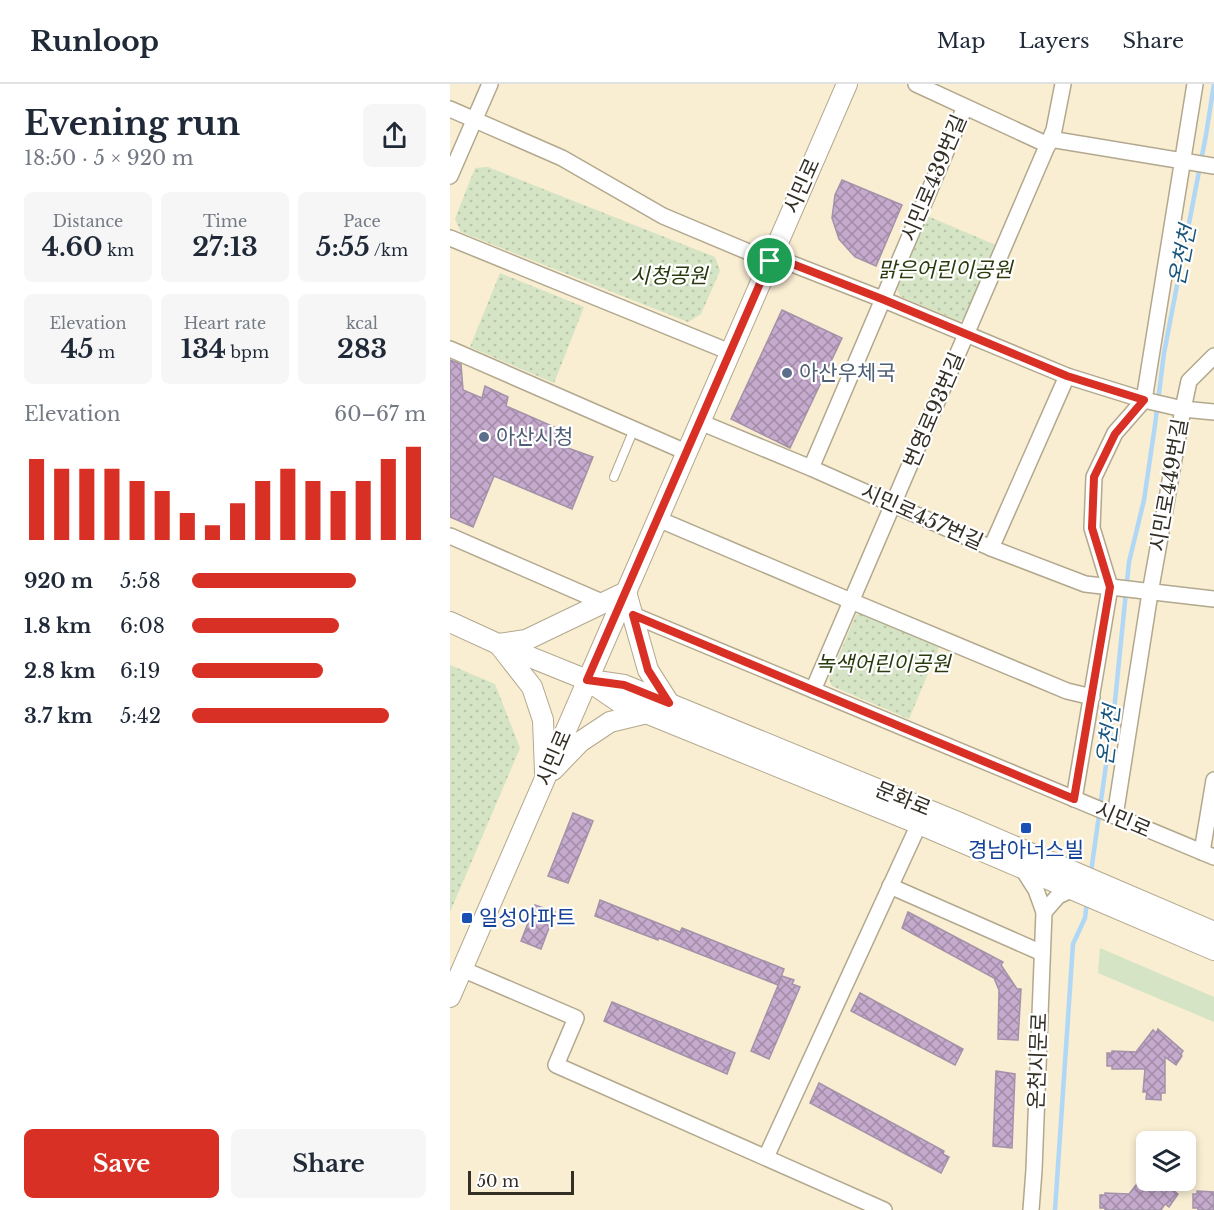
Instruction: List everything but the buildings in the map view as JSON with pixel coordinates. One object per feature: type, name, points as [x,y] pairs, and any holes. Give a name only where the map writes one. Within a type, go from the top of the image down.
[{"type":"main road","name":"시민로","points":[[450,997],[847,84]]},
{"type":"main road","points":[[498,644],[526,640],[626,592],[648,670],[669,703]]},
{"type":"main road","name":"문화로","points":[[450,622],[587,680],[619,702],[1064,884]]},
{"type":"main road","points":[[498,644],[532,687],[543,720],[545,778]]},
{"type":"main road","name":"문화로","points":[[587,680],[624,685],[960,823],[1064,884]]},
{"type":"main road","points":[[545,778],[580,742],[610,722],[647,713]]},
{"type":"main road","points":[[1064,884],[1101,893],[1214,932]]},
{"type":"main road","points":[[1101,893],[1214,950]]},
{"type":"street","points":[[450,176],[490,84]]},
{"type":"street","name":"시민로439번길","points":[[882,299],[965,107],[916,84]]},
{"type":"street","name":"번영로93번길","points":[[813,690],[1054,130],[1063,84]]},
{"type":"street","points":[[1074,799],[1110,587],[1092,528],[1094,477],[1115,434],[1144,400],[1195,84]]},
{"type":"street","points":[[965,107],[1049,142],[1214,166]]},
{"type":"street","name":"시민로449번길","points":[[450,109],[562,158],[663,216],[882,299],[1067,376],[1144,400],[1183,409],[1214,412]]},
{"type":"street","points":[[450,238],[730,352]]},
{"type":"street","points":[[811,468],[882,299]]},
{"type":"street","points":[[450,349],[686,452]]},
{"type":"street","points":[[1183,409],[1189,381],[1214,356]]},
{"type":"street","points":[[991,548],[1067,376]]},
{"type":"street","name":"시민로449번길","points":[[1150,592],[1183,409]]},
{"type":"street","name":"시민로457번길","points":[[700,422],[894,503],[991,548],[1085,584],[1214,599]]},
{"type":"street","points":[[658,519],[1067,691],[1092,697]]},
{"type":"street","points":[[450,536],[604,603]]},
{"type":"street","points":[[1115,816],[1150,592]]},
{"type":"street","name":"시민로","points":[[633,615],[1208,855]]},
{"type":"street","points":[[1208,855],[1214,784]]},
{"type":"street","points":[[765,1157],[919,824]]},
{"type":"street","points":[[1022,868],[1036,890],[1044,912]]},
{"type":"street","points":[[1044,912],[1064,884]]},
{"type":"street","points":[[890,886],[1042,953]]},
{"type":"street","name":"온천시문로","points":[[1031,1210],[1044,912]]},
{"type":"street","points":[[462,969],[576,1018],[556,1065],[884,1210]]},
{"type":"lane","points":[[614,477],[634,429]]},
{"type":"green space","name":"시청공원","points":[[488,167],[715,257],[720,271],[701,314],[688,322],[461,232],[455,219],[475,168]]},
{"type":"green space","name":"맑은어린이공원","points":[[925,215],[998,246],[968,317],[959,321],[900,296],[896,285]]},
{"type":"green space","points":[[500,273],[584,307],[554,383],[470,347]]},
{"type":"green space","name":"녹색어린이공원","points":[[862,612],[940,645],[909,719],[832,686],[829,679],[856,615]]},
{"type":"green space","points":[[450,665],[495,684],[520,748],[450,912]]},
{"type":"green space","points":[[1100,948],[1214,997],[1214,1022],[1098,973]]},
{"type":"waterway","name":"온천천","points":[[1091,872],[1115,701],[1129,562],[1144,500],[1164,353],[1214,84]]},
{"type":"waterway","name":"온천천","points":[[1055,1210],[1073,944],[1085,918],[1087,901]]},
{"type":"place","name":"아산우체국","points":[[787,373]]},
{"type":"place","name":"아산시청","points":[[484,437]]},
{"type":"place","name":"경남아너스빌","points":[[1026,828]]},
{"type":"place","name":"일성아파트","points":[[467,918]]},
{"type":"route","points":[[772,256],[1067,376],[1144,400],[1115,434],[1094,477],[1092,528],[1110,587],[1074,799],[633,615],[648,670],[669,703],[624,685],[587,680],[770,261],[772,256]]}]
